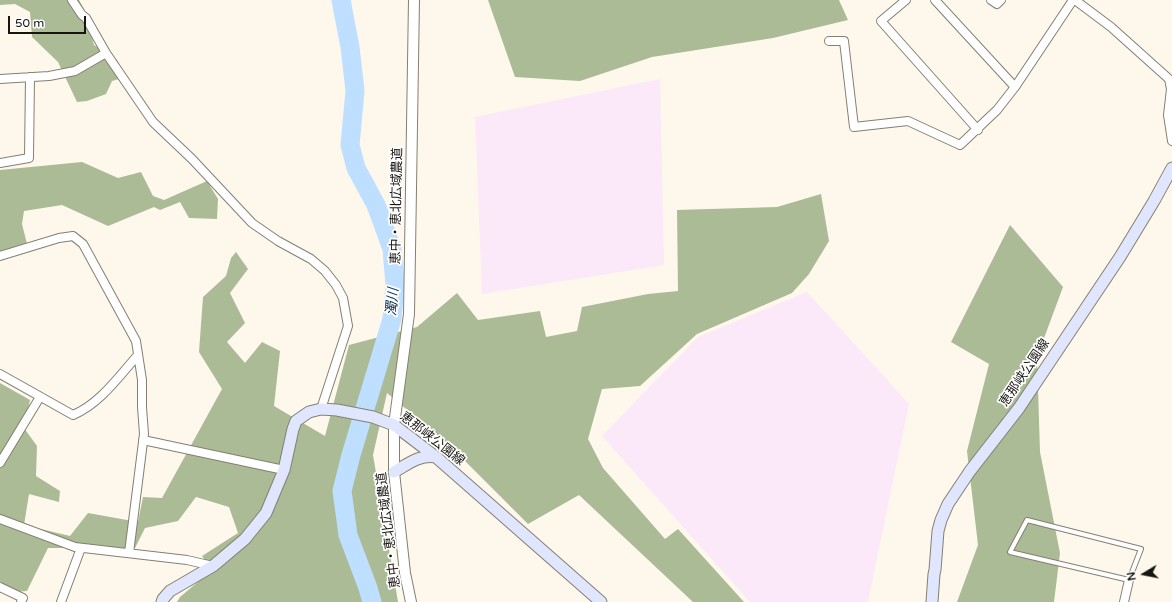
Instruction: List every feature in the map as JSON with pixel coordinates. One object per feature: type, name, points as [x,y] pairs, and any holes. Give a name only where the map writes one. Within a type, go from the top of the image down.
[{"type":"main road","name":"恵那峡公園線","points":[[932,602],[938,531],[948,504],[970,471],[1028,395],[1120,257],[1172,168]]},
{"type":"main road","name":"恵那峡公園線","points":[[162,602],[170,591],[213,566],[245,539],[266,513],[284,470],[292,429],[296,421],[309,412],[321,409],[338,410],[374,417],[394,425],[436,457],[601,602]]},
{"type":"main road","points":[[394,472],[416,459],[428,456],[436,457]]},
{"type":"street","points":[[72,0],[86,18],[106,53],[153,122],[192,159],[252,223],[278,241],[311,259],[326,271],[336,285],[343,298],[348,326],[321,409]]},
{"type":"street","name":"恵中・恵北広域農道","points":[[411,602],[405,573],[394,472],[394,425],[408,314],[414,0]]},
{"type":"street","points":[[906,0],[881,21],[978,130]]},
{"type":"street","points":[[935,0],[1015,88]]},
{"type":"street","points":[[991,0],[997,4],[1001,0]]},
{"type":"street","points":[[829,41],[844,41],[854,127],[908,121],[960,145],[978,130],[1015,88],[1074,0],[1111,27],[1169,79],[1171,89],[1168,115],[1172,141]]},
{"type":"street","points":[[0,77],[49,76],[75,71],[106,53]]},
{"type":"street","points":[[0,163],[29,158],[30,77]]},
{"type":"street","points":[[0,256],[58,238],[73,236],[82,244],[136,341],[142,380],[143,440],[129,553]]},
{"type":"street","points":[[0,374],[73,415],[82,411],[98,400],[138,355]]},
{"type":"street","points":[[0,463],[40,397]]},
{"type":"street","points":[[143,440],[284,470]]},
{"type":"street","points":[[0,519],[75,547],[187,560],[213,566]]},
{"type":"street","points":[[60,602],[80,548]]},
{"type":"street","points":[[1124,602],[1129,580]]},
{"type":"street","points":[[0,587],[23,598],[21,602]]},
{"type":"lane","points":[[1027,520],[1141,549],[1129,580],[1010,552],[1027,520]]},
{"type":"shaded area","points":[[660,79],[664,265],[482,294],[475,117]]},
{"type":"shaded area","points":[[807,292],[909,404],[868,602],[750,602],[602,436],[698,337]]},
{"type":"green space","points":[[0,0],[79,0],[84,9],[94,45],[117,60],[126,77],[112,81],[106,94],[87,101],[77,102],[58,62],[32,37],[30,12],[15,4],[0,5]]},
{"type":"green space","points":[[488,0],[839,0],[848,20],[773,38],[652,57],[580,81],[515,77]]},
{"type":"green space","points":[[82,162],[118,178],[141,172],[153,196],[164,200],[207,181],[218,199],[217,219],[189,218],[180,202],[160,210],[154,207],[108,226],[62,205],[24,211],[22,224],[27,244],[0,252],[0,170]]},
{"type":"green space","points":[[821,194],[829,241],[809,274],[792,293],[697,334],[640,386],[602,389],[588,439],[603,468],[665,539],[678,529],[744,602],[693,602],[579,495],[528,524],[447,443],[387,393],[373,455],[398,602],[177,602],[180,597],[212,570],[202,556],[238,533],[229,507],[196,497],[178,521],[145,528],[135,548],[48,548],[27,591],[0,593],[0,383],[30,400],[24,428],[37,446],[36,476],[60,491],[59,502],[29,494],[24,525],[70,536],[88,513],[138,522],[143,497],[162,498],[222,389],[199,352],[203,297],[226,276],[231,258],[236,252],[248,269],[230,293],[245,323],[227,342],[245,363],[262,342],[280,351],[274,406],[325,436],[349,345],[417,327],[457,293],[478,320],[540,311],[546,337],[577,331],[582,307],[648,294],[678,291],[677,210],[777,207]]},
{"type":"green space","points":[[1010,225],[1063,287],[1037,357],[1040,452],[1060,553],[1054,602],[957,602],[978,545],[967,451],[989,364],[951,342]]},
{"type":"waterway","name":"濁川","points":[[341,0],[350,47],[355,91],[350,145],[356,168],[376,205],[392,249],[395,285],[392,319],[351,455],[342,491],[348,535],[372,602]]}]
